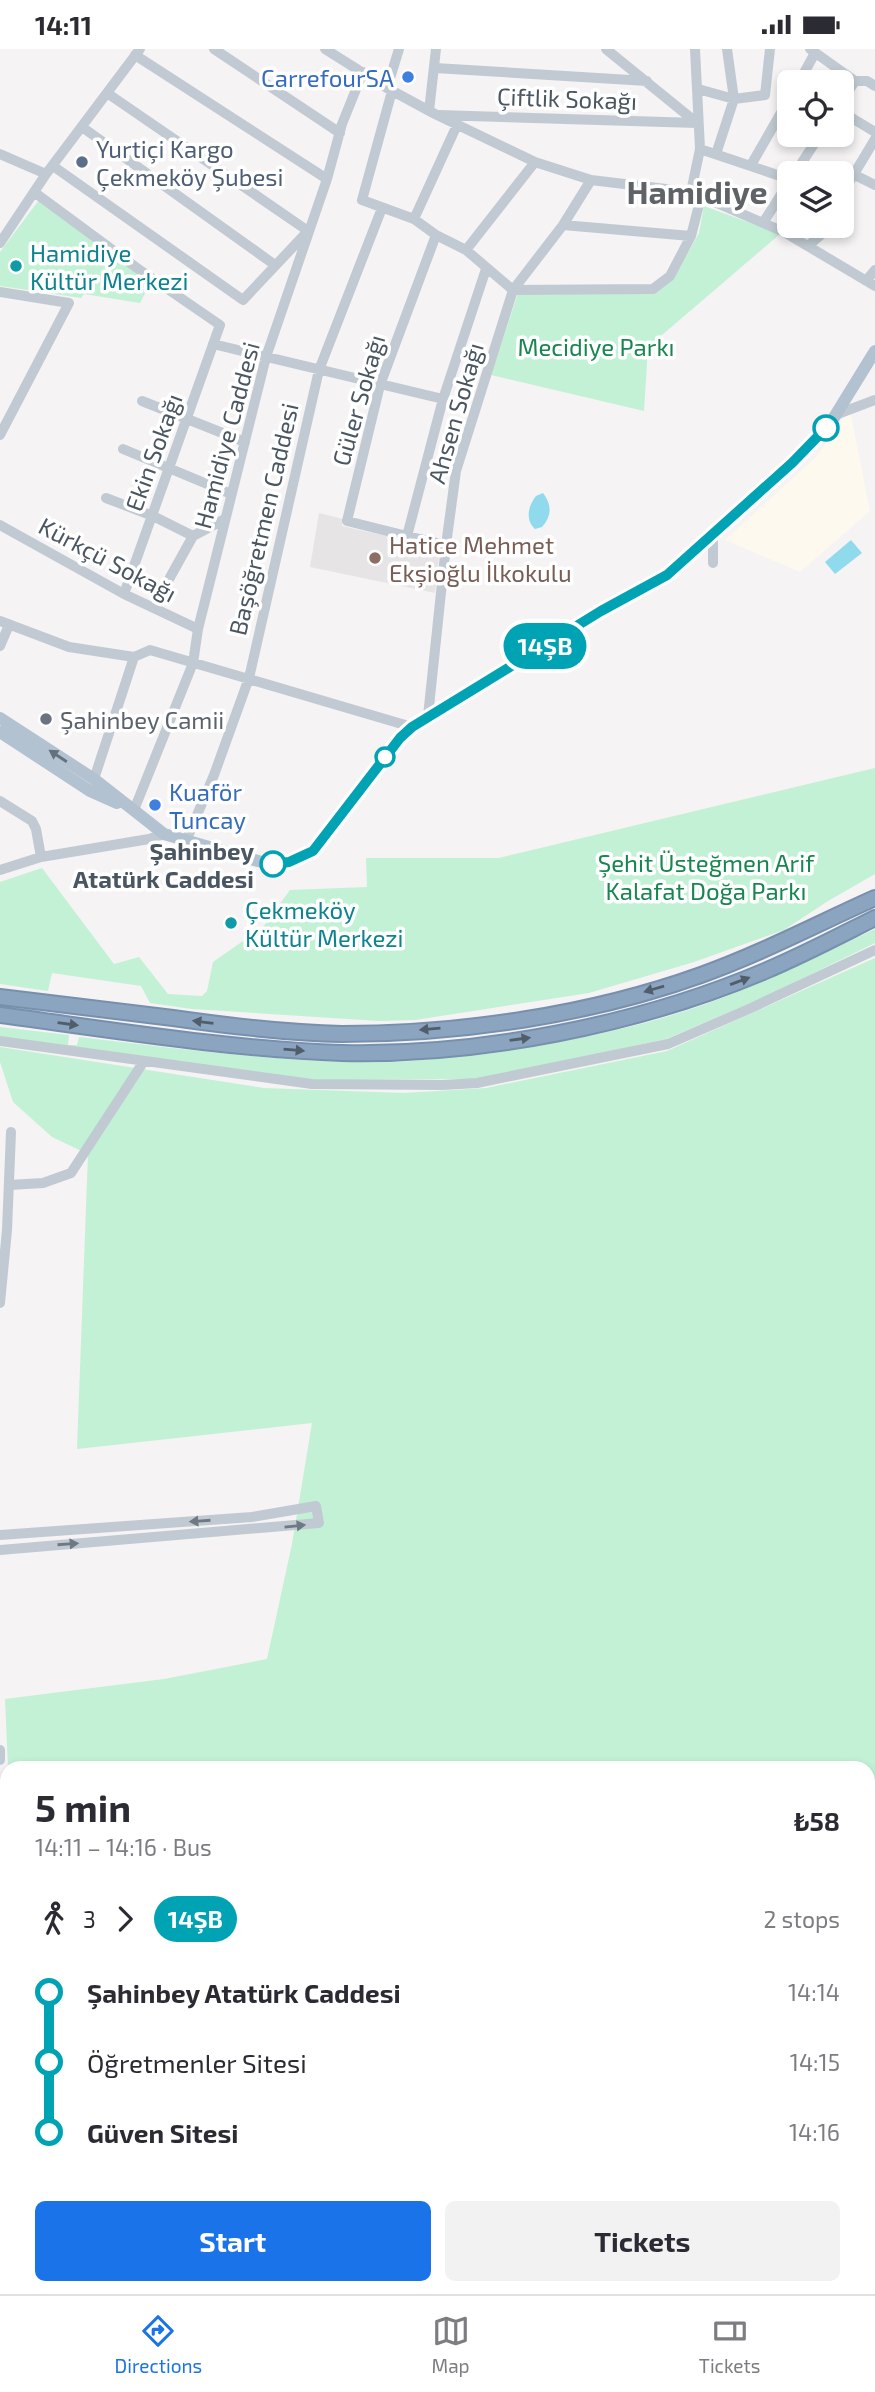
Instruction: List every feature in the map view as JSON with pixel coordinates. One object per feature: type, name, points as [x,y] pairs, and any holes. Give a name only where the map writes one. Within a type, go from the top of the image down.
[{"type":"highway","points":[[801,932],[829,912],[875,887]]},
{"type":"highway","points":[[0,997],[292,1031],[341,1034],[402,1032],[501,1023],[607,1003],[700,976],[875,898]]},
{"type":"highway","points":[[0,1015],[220,1043],[298,1050],[380,1052],[481,1044],[598,1025],[662,1007],[765,971],[875,918]]},
{"type":"main road","points":[[0,718],[94,779],[164,834],[276,865],[289,862],[313,851],[400,738],[412,727],[601,611],[649,587],[713,536],[792,463],[830,423],[875,351]]},
{"type":"main road","points":[[0,732],[90,791],[134,810]]},
{"type":"street","points":[[214,49],[340,133]]},
{"type":"street","points":[[325,49],[432,113],[535,162],[591,180],[696,195],[784,232],[871,284],[875,270]]},
{"type":"street","points":[[399,49],[362,200],[414,219],[436,235],[466,250],[513,290],[653,289],[670,276],[691,236],[696,195],[700,149],[695,49]]},
{"type":"street","points":[[432,113],[436,49]]},
{"type":"street","points":[[606,49],[697,123]]},
{"type":"street","points":[[716,153],[734,99],[727,49]]},
{"type":"street","points":[[698,89],[734,99],[765,96],[770,49]]},
{"type":"street","points":[[804,70],[812,51],[855,81],[867,81],[875,86]]},
{"type":"street","points":[[0,243],[49,170],[137,52],[327,179]]},
{"type":"street","points":[[435,68],[647,82]]},
{"type":"street","name":"Hamidiye Caddesi","points":[[134,810],[193,663],[198,629],[266,357],[340,133],[363,72]]},
{"type":"street","points":[[0,154],[49,170],[243,300],[308,231],[107,93]]},
{"type":"street","name":"Çiftlik Sokağı","points":[[432,113],[697,123]]},
{"type":"street","points":[[854,119],[875,132]]},
{"type":"street","points":[[751,165],[777,120]]},
{"type":"street","points":[[414,219],[457,125]]},
{"type":"street","points":[[82,127],[275,265]]},
{"type":"street","points":[[854,172],[875,139]]},
{"type":"street","points":[[700,149],[777,175]]},
{"type":"street","points":[[466,250],[535,162]]},
{"type":"street","points":[[854,174],[875,185]]},
{"type":"street","points":[[513,290],[563,225],[591,180]]},
{"type":"street","name":"Ekin Sokağı","points":[[34,192],[220,325],[124,594]]},
{"type":"street","points":[[763,223],[777,200]]},
{"type":"street","name":"Başöğretmen Caddesi","points":[[186,841],[214,775],[249,678],[319,370],[382,208]]},
{"type":"street","points":[[563,225],[691,236]]},
{"type":"street","name":"Güler Sokağı","points":[[407,536],[348,521],[380,385],[436,235]]},
{"type":"street","points":[[808,246],[817,238]]},
{"type":"street","points":[[446,545],[407,536],[443,399],[486,269]]},
{"type":"street","name":"Ahsen Sokağı","points":[[428,716],[456,471],[513,290]]},
{"type":"street","points":[[0,292],[69,303],[0,435]]},
{"type":"street","points":[[214,344],[443,399]]},
{"type":"street","points":[[835,415],[875,400]]},
{"type":"street","points":[[142,401],[245,442]]},
{"type":"street","points":[[123,449],[231,494]]},
{"type":"street","points":[[106,498],[153,516],[193,536]]},
{"type":"street","points":[[153,608],[193,536],[225,519]]},
{"type":"street","name":"Kürkçü Sokağı","points":[[0,525],[124,594],[198,629]]},
{"type":"street","points":[[713,536],[713,563]]},
{"type":"street","points":[[0,646],[4,623],[69,647],[134,657],[150,650],[412,727]]},
{"type":"street","points":[[94,779],[134,657]]},
{"type":"street","points":[[0,801],[32,821],[41,857]]},
{"type":"street","points":[[0,870],[41,857],[149,839],[164,834]]},
{"type":"street","points":[[0,1041],[312,1084],[443,1086],[477,1083],[668,1044],[875,950]]},
{"type":"street","points":[[9,1185],[43,1183],[71,1173],[144,1062]]},
{"type":"street","points":[[0,1303],[12,1132]]},
{"type":"street","points":[[0,1535],[252,1517],[316,1506],[319,1523],[0,1550]]},
{"type":"street","points":[[0,1752],[0,1760]]},
{"type":"shaded area","points":[[850,410],[870,511],[800,572],[725,540],[816,457]]},
{"type":"shaded area","name":"Hatice Mehmet Ekşioğlu İlkokulu","points":[[319,513],[343,519],[342,526],[440,548],[435,593],[310,567]]},
{"type":"green space","points":[[39,200],[152,280],[140,303],[84,294],[81,298],[0,286],[0,252]]},
{"type":"green space","name":"Mecidiye Parkı","points":[[704,206],[777,233],[777,237],[648,347],[644,411],[491,375],[518,293],[657,291],[675,276],[699,233]]},
{"type":"green space","name":"Şehit Üsteğmen Arif Kalafat Doğa Parkı","points":[[875,768],[875,874],[784,930],[694,962],[589,993],[415,1020],[379,1021],[192,1009],[150,1003],[141,986],[52,973],[48,991],[0,984],[0,882],[42,868],[114,964],[139,957],[168,994],[202,996],[207,991],[213,962],[263,927],[290,890],[367,887],[366,858],[499,858]]},
{"type":"green space","points":[[875,929],[875,943],[762,998],[666,1039],[480,1079],[313,1080],[0,1039],[0,1027],[69,1035],[68,1045],[77,1045],[79,1037],[315,1061],[403,1062],[489,1052],[584,1037],[676,1014],[749,987]]},
{"type":"green space","points":[[875,958],[875,1761],[8,1761],[5,1699],[164,1679],[267,1659],[292,1544],[312,1423],[77,1449],[88,1154],[52,1137],[13,1102],[0,1062],[0,1047],[264,1088],[404,1093],[486,1088],[667,1051]]},
{"type":"water","points":[[543,493],[548,502],[549,515],[542,527],[535,529],[529,517],[530,508],[536,496]]},
{"type":"water","points":[[851,540],[862,553],[835,574],[825,562]]},
{"type":"bus line","name":"14ŞB","points":[[273,864],[289,862],[313,851],[400,738],[412,727],[601,611],[667,575],[792,463],[826,428]]},
{"type":"place","name":"CarrefourSA","points":[[408,77]]},
{"type":"place","name":"Yurtiçi Kargo Çekmeköy Şubesi","points":[[82,162]]},
{"type":"place","name":"Hamidiye Kültür Merkezi","points":[[16,266]]},
{"type":"place","name":"Hatice Mehmet Ekşioğlu İlkokulu","points":[[375,558]]},
{"type":"place","name":"Şahinbey Camii","points":[[46,719]]},
{"type":"place","name":"Kuaför Tuncay","points":[[155,805]]},
{"type":"place","name":"Şahinbey Atatürk Caddesi","points":[[273,864]]},
{"type":"place","name":"Çekmeköy Kültür Merkezi","points":[[231,923]]},
{"type":"district","name":"Hamidiye","points":[[697,191]]}]
